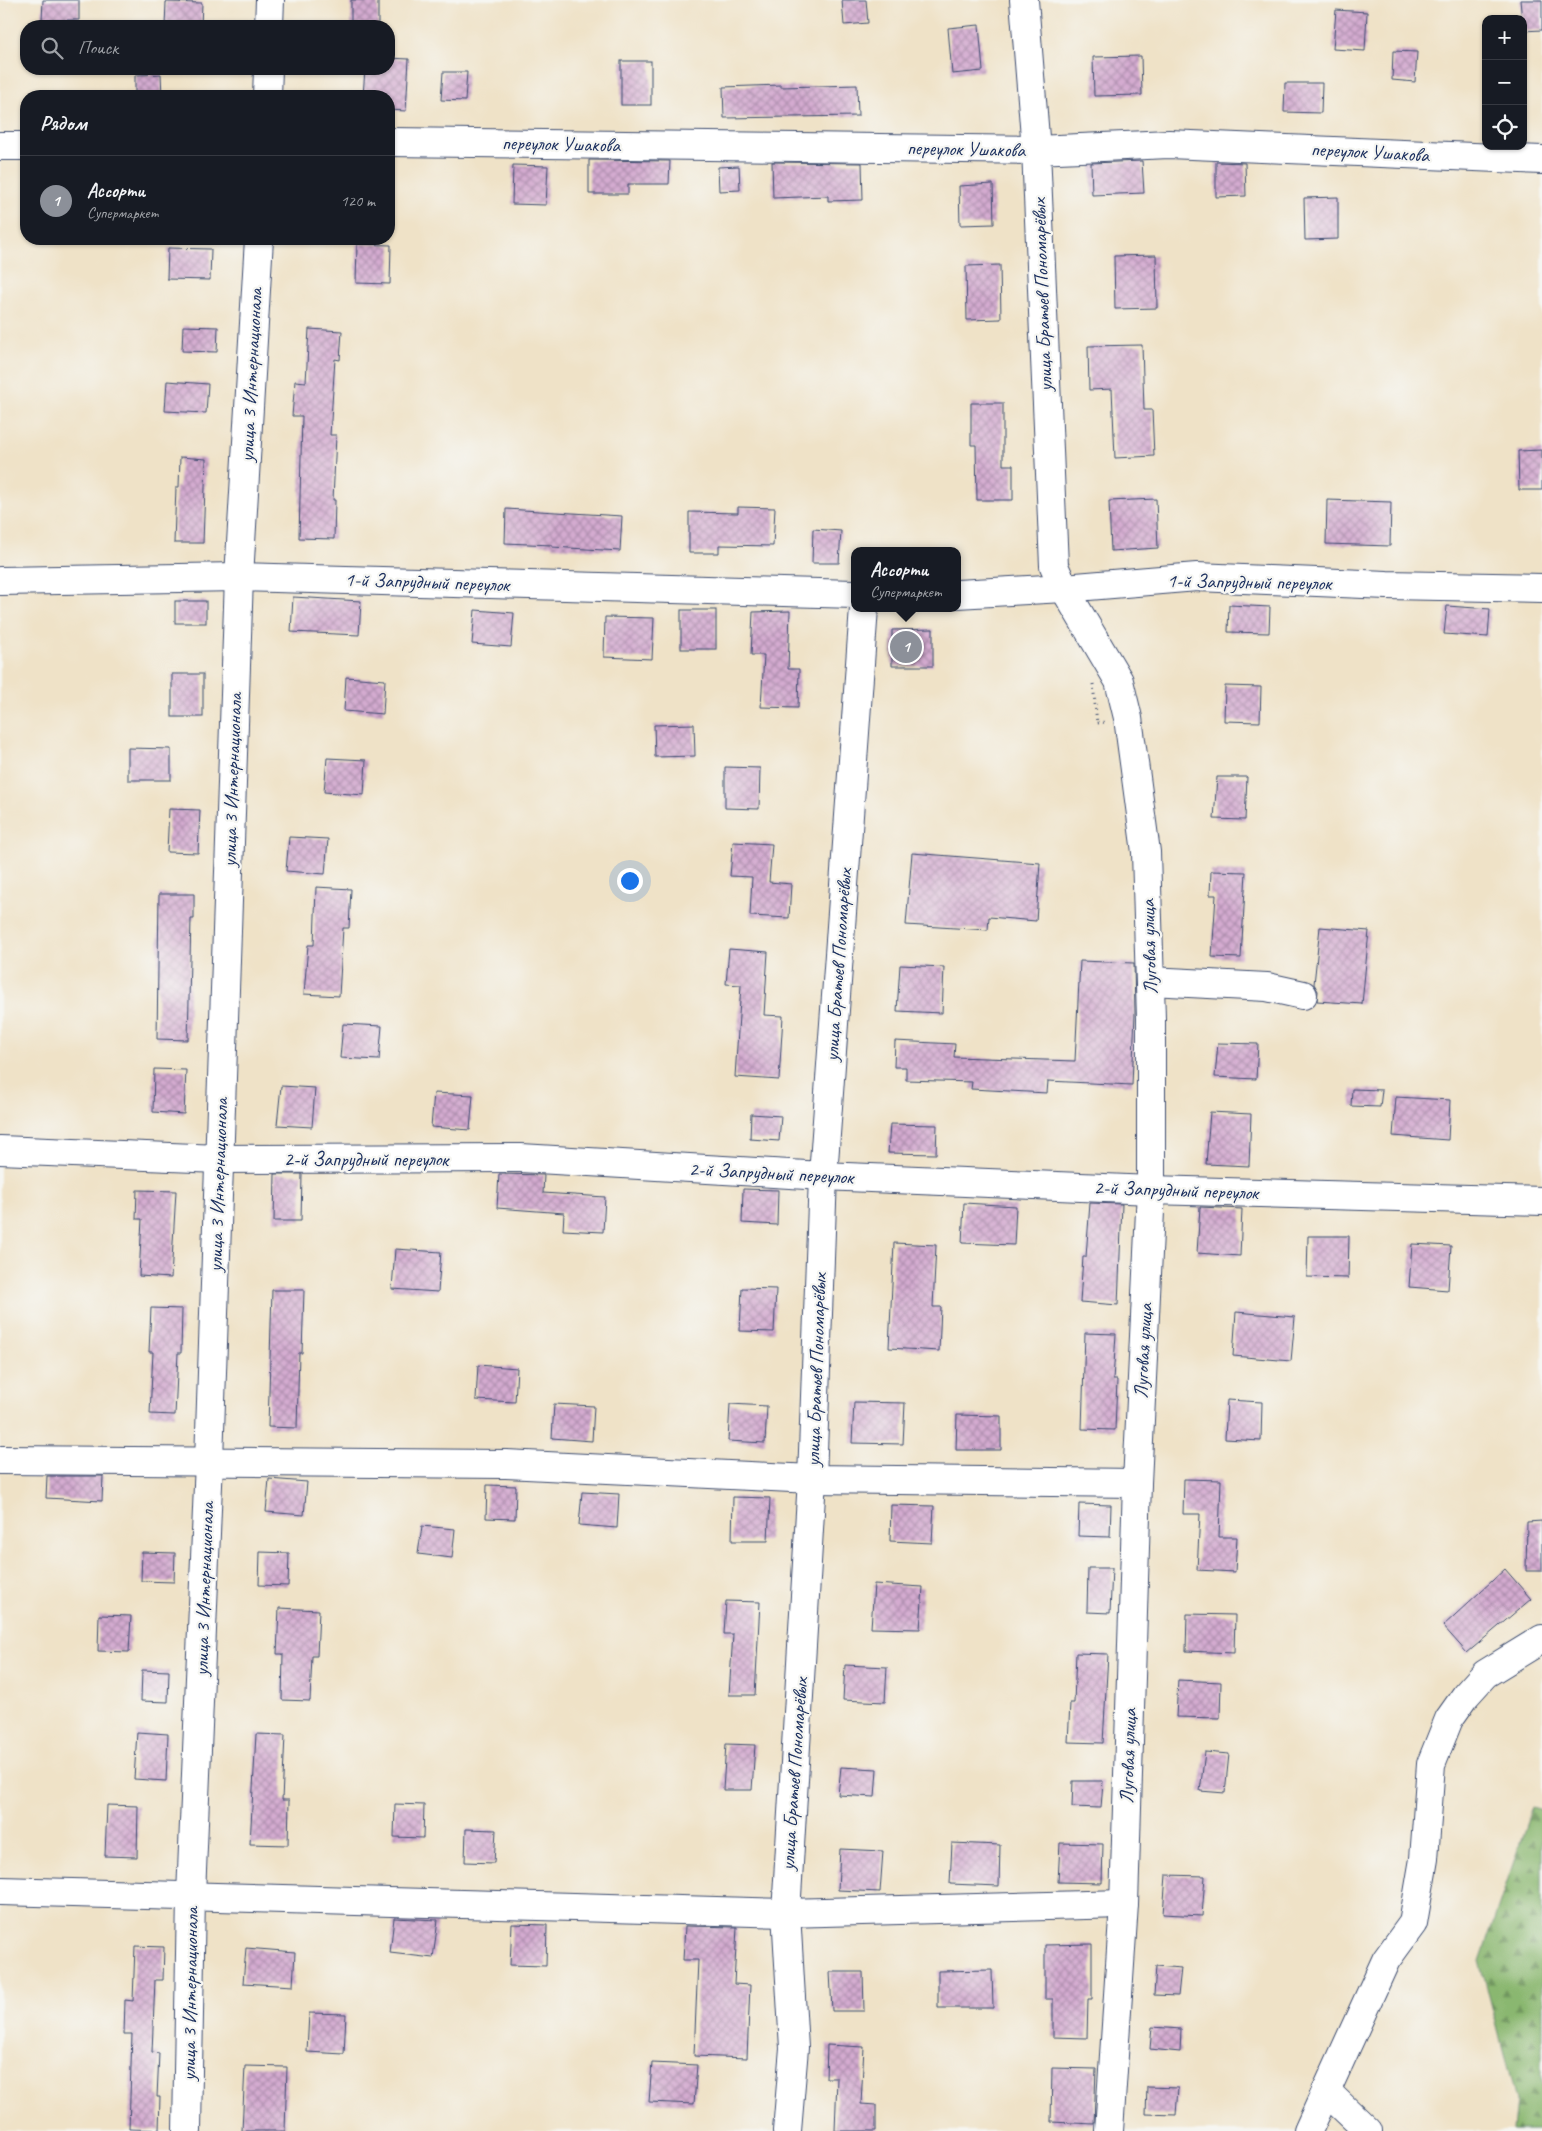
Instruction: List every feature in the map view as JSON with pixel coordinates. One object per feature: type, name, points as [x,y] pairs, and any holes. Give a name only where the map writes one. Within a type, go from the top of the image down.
[{"type":"street","points":[[269,20],[270,0]]},
{"type":"street","name":"улица Братьев Пономарёвых","points":[[1024,0],[1036,150],[1054,566],[1064,588]]},
{"type":"street","points":[[267,90],[268,75]]},
{"type":"street","name":"переулок Ушакова","points":[[395,142],[1036,150],[1169,144],[1542,160]]},
{"type":"street","points":[[0,146],[20,146]]},
{"type":"street","name":"улица 3 Интернационала","points":[[188,2131],[191,1895],[209,1461],[239,577],[259,245]]},
{"type":"street","name":"1-й Запрудный переулок","points":[[961,594],[1064,588],[1197,576],[1387,585],[1542,588]]},
{"type":"street","name":"1-й Запрудный переулок","points":[[0,581],[239,577],[851,594]]},
{"type":"street","name":"Луговая улица","points":[[1064,588],[1119,681],[1128,718],[1146,852],[1150,981],[1151,1190],[1137,1483],[1124,1904],[1109,2131]]},
{"type":"street","name":"улица Братьев Пономарёвых","points":[[787,2131],[794,2048],[786,1913],[812,1479],[823,1176],[864,612]]},
{"type":"street","points":[[1150,981],[1267,987],[1303,995]]},
{"type":"street","name":"2-й Запрудный переулок","points":[[0,1150],[219,1159],[521,1158],[823,1176],[1151,1190],[1542,1201]]},
{"type":"street","points":[[0,1460],[506,1464],[812,1479],[1137,1483]]},
{"type":"street","points":[[1308,2131],[1386,1960],[1413,1923],[1424,1859],[1431,1764],[1449,1719],[1466,1695],[1485,1674],[1542,1640]]},
{"type":"street","points":[[0,1891],[786,1913],[1124,1904]]},
{"type":"street","points":[[1326,2091],[1368,2131]]},
{"type":"green space","points":[[1532,1808],[1542,1811],[1542,2131],[1513,2131],[1516,2100],[1480,1961]]},
{"type":"building","points":[[43,0],[79,0],[79,20],[42,20]]},
{"type":"building","points":[[351,0],[378,0],[378,20],[351,20]]},
{"type":"building","points":[[842,0],[866,0],[868,23],[844,25]]},
{"type":"building","points":[[1520,0],[1542,0],[1542,30],[1527,31],[1527,15],[1521,15]]},
{"type":"building","points":[[166,2],[202,3],[201,20],[165,20]]},
{"type":"building","points":[[1336,10],[1367,12],[1365,51],[1333,49]]},
{"type":"building","points":[[979,25],[983,71],[952,74],[948,28]]},
{"type":"building","points":[[1393,51],[1417,52],[1415,82],[1392,80]]},
{"type":"building","points":[[1141,56],[1142,95],[1094,96],[1093,57]]},
{"type":"building","points":[[395,58],[409,59],[406,111],[395,110],[395,90],[363,90],[365,75],[395,75]]},
{"type":"building","points":[[621,61],[651,61],[651,105],[621,105]]},
{"type":"building","points":[[443,72],[467,72],[465,101],[441,100]]},
{"type":"building","points":[[135,75],[161,75],[162,90],[135,90]]},
{"type":"building","points":[[1285,83],[1322,83],[1321,113],[1284,112]]},
{"type":"building","points":[[781,85],[781,87],[857,85],[858,116],[724,118],[723,87]]},
{"type":"building","points":[[589,160],[670,161],[669,184],[628,184],[628,194],[589,194]]},
{"type":"building","points":[[1142,161],[1144,193],[1092,195],[1091,163]]},
{"type":"building","points":[[772,162],[862,163],[863,200],[828,201],[828,196],[773,198]]},
{"type":"building","points":[[1216,162],[1245,163],[1246,196],[1216,197]]},
{"type":"building","points":[[513,165],[548,166],[546,205],[512,204]]},
{"type":"building","points":[[739,166],[740,190],[719,191],[718,167]]},
{"type":"building","points":[[993,184],[994,224],[960,225],[959,186]]},
{"type":"building","points":[[1338,197],[1338,239],[1305,240],[1304,198]]},
{"type":"building","points":[[357,245],[391,245],[390,284],[356,283]]},
{"type":"building","points":[[168,248],[211,249],[210,280],[167,279]]},
{"type":"building","points":[[1156,255],[1157,308],[1115,309],[1114,256]]},
{"type":"building","points":[[1000,265],[1001,319],[967,320],[966,266]]},
{"type":"building","points":[[183,326],[218,327],[217,352],[182,351]]},
{"type":"building","points":[[309,329],[342,331],[340,360],[335,359],[330,435],[336,435],[333,500],[335,500],[334,539],[299,538],[302,416],[292,416],[295,381],[306,382]]},
{"type":"building","points":[[1142,345],[1144,410],[1152,410],[1154,456],[1115,458],[1112,389],[1089,390],[1088,346]]},
{"type":"building","points":[[167,381],[208,384],[206,413],[165,411]]},
{"type":"building","points":[[971,403],[1003,403],[1003,465],[1013,465],[1013,500],[977,500],[976,445],[971,445]]},
{"type":"building","points":[[1542,450],[1542,490],[1519,490],[1518,451]]},
{"type":"building","points":[[180,457],[206,459],[203,543],[174,543],[176,487],[179,487]]},
{"type":"building","points":[[1156,499],[1158,548],[1111,551],[1109,501]]},
{"type":"building","points":[[1327,500],[1391,502],[1390,546],[1326,544]]},
{"type":"building","points":[[738,507],[775,508],[773,546],[719,545],[719,553],[689,553],[689,512],[738,513]]},
{"type":"building","points":[[506,509],[622,516],[620,551],[505,543]]},
{"type":"building","points":[[813,529],[841,531],[839,563],[812,563]]},
{"type":"building","points":[[293,597],[361,601],[359,635],[291,632]]},
{"type":"building","points":[[175,601],[206,601],[206,623],[175,623]]},
{"type":"building","points":[[1229,605],[1270,607],[1269,633],[1228,632]]},
{"type":"building","points":[[1447,606],[1490,609],[1488,637],[1444,634]]},
{"type":"building","points":[[475,610],[514,613],[511,647],[472,644]]},
{"type":"building","points":[[681,610],[716,610],[716,649],[681,649]]},
{"type":"building","points":[[790,611],[788,669],[799,669],[798,708],[761,707],[764,655],[751,655],[753,612]]},
{"type":"building","points":[[605,617],[654,618],[652,659],[604,657]]},
{"type":"building","points":[[933,629],[933,666],[892,666],[892,630]]},
{"type":"building","points":[[172,674],[203,674],[203,717],[172,717]]},
{"type":"building","points":[[346,677],[385,680],[383,714],[344,711]]},
{"type":"building","points":[[1225,686],[1261,687],[1260,722],[1224,721]]},
{"type":"building","points":[[694,724],[695,756],[655,757],[654,725]]},
{"type":"building","points":[[128,748],[171,749],[171,780],[128,780]]},
{"type":"building","points":[[327,758],[366,760],[364,795],[324,792]]},
{"type":"building","points":[[725,767],[760,768],[759,809],[725,808]]},
{"type":"building","points":[[1217,777],[1247,777],[1245,820],[1214,819]]},
{"type":"building","points":[[169,809],[200,810],[198,853],[167,852]]},
{"type":"building","points":[[289,837],[328,839],[325,874],[286,871]]},
{"type":"building","points":[[733,842],[772,844],[769,882],[791,884],[789,918],[750,916],[752,877],[730,876]]},
{"type":"building","points":[[912,853],[1040,863],[1036,921],[989,917],[988,930],[906,925]]},
{"type":"building","points":[[1211,871],[1246,872],[1241,958],[1212,957],[1216,895],[1210,895]]},
{"type":"building","points":[[316,887],[351,889],[349,928],[343,928],[339,996],[304,994],[308,945],[314,945]]},
{"type":"building","points":[[159,894],[194,894],[194,919],[191,919],[188,1040],[157,1039]]},
{"type":"building","points":[[1320,927],[1369,931],[1362,1004],[1317,1001],[1318,991],[1314,984]]},
{"type":"building","points":[[729,949],[768,952],[764,1015],[783,1016],[779,1080],[735,1077],[741,985],[726,984]]},
{"type":"building","points":[[1080,961],[1134,963],[1135,1013],[1132,1085],[1048,1081],[1047,1093],[971,1089],[972,1082],[906,1080],[906,1067],[894,1067],[895,1041],[955,1044],[954,1057],[1075,1061]]},
{"type":"building","points":[[900,965],[944,967],[942,1013],[897,1011]]},
{"type":"building","points":[[343,1024],[382,1026],[379,1060],[340,1058]]},
{"type":"building","points":[[1218,1043],[1258,1044],[1256,1079],[1215,1077]]},
{"type":"building","points":[[154,1069],[186,1070],[184,1114],[153,1112]]},
{"type":"building","points":[[281,1086],[315,1088],[312,1127],[277,1125]]},
{"type":"building","points":[[1352,1089],[1382,1090],[1380,1107],[1351,1106]]},
{"type":"building","points":[[434,1093],[473,1095],[470,1130],[431,1127]]},
{"type":"building","points":[[1396,1097],[1450,1100],[1448,1140],[1393,1136]]},
{"type":"building","points":[[1210,1112],[1251,1114],[1249,1166],[1206,1164]]},
{"type":"building","points":[[751,1114],[781,1116],[779,1141],[750,1139]]},
{"type":"building","points":[[890,1124],[937,1125],[936,1154],[888,1153]]},
{"type":"building","points":[[275,1174],[302,1174],[301,1221],[274,1221]]},
{"type":"building","points":[[499,1174],[544,1175],[543,1193],[605,1197],[603,1232],[563,1230],[564,1213],[497,1208]]},
{"type":"building","points":[[743,1189],[778,1190],[777,1225],[742,1223]]},
{"type":"building","points":[[137,1190],[176,1191],[171,1278],[139,1276],[142,1219],[136,1219]]},
{"type":"building","points":[[964,1203],[1016,1206],[1014,1245],[962,1243]]},
{"type":"building","points":[[1090,1203],[1122,1204],[1118,1305],[1080,1302],[1083,1257],[1086,1257]]},
{"type":"building","points":[[1200,1207],[1242,1209],[1240,1256],[1197,1253]]},
{"type":"building","points":[[1308,1236],[1349,1236],[1348,1278],[1307,1277]]},
{"type":"building","points":[[894,1243],[936,1245],[933,1307],[941,1307],[939,1351],[889,1348]]},
{"type":"building","points":[[1412,1244],[1451,1246],[1448,1290],[1409,1287]]},
{"type":"building","points":[[395,1249],[441,1252],[438,1292],[392,1289]]},
{"type":"building","points":[[742,1288],[776,1289],[774,1332],[740,1331]]},
{"type":"building","points":[[272,1290],[304,1290],[302,1353],[299,1353],[297,1428],[268,1427]]},
{"type":"building","points":[[151,1308],[182,1309],[181,1353],[178,1353],[175,1415],[150,1414],[153,1352],[149,1352]]},
{"type":"building","points":[[1236,1312],[1295,1317],[1291,1361],[1233,1356]]},
{"type":"building","points":[[1085,1333],[1116,1334],[1113,1380],[1117,1380],[1115,1430],[1082,1429]]},
{"type":"building","points":[[478,1365],[517,1368],[515,1402],[476,1400]]},
{"type":"building","points":[[1227,1400],[1262,1402],[1261,1441],[1225,1439]]},
{"type":"building","points":[[854,1402],[905,1403],[903,1444],[852,1443]]},
{"type":"building","points":[[554,1404],[594,1406],[592,1441],[552,1438]]},
{"type":"building","points":[[730,1404],[767,1406],[765,1443],[728,1441]]},
{"type":"building","points":[[957,1415],[1001,1416],[1001,1450],[956,1450]]},
{"type":"building","points":[[47,1476],[103,1476],[102,1501],[46,1498]]},
{"type":"building","points":[[269,1479],[307,1482],[304,1515],[266,1512]]},
{"type":"building","points":[[1184,1479],[1221,1480],[1219,1537],[1237,1537],[1235,1572],[1197,1570],[1200,1514],[1183,1514]]},
{"type":"building","points":[[487,1485],[516,1486],[515,1519],[486,1518]]},
{"type":"building","points":[[582,1492],[619,1494],[617,1528],[579,1525]]},
{"type":"building","points":[[733,1497],[770,1498],[768,1541],[732,1541]]},
{"type":"building","points":[[1079,1504],[1111,1505],[1110,1537],[1078,1536]]},
{"type":"building","points":[[891,1505],[934,1506],[932,1543],[890,1541]]},
{"type":"building","points":[[1542,1521],[1542,1571],[1526,1571],[1527,1522]]},
{"type":"building","points":[[422,1526],[455,1529],[452,1558],[418,1554]]},
{"type":"building","points":[[142,1552],[175,1553],[174,1582],[141,1581]]},
{"type":"building","points":[[260,1552],[289,1553],[288,1586],[259,1585]]},
{"type":"building","points":[[1088,1568],[1112,1568],[1110,1613],[1087,1612]]},
{"type":"building","points":[[1505,1569],[1531,1599],[1467,1653],[1443,1626]]},
{"type":"building","points":[[874,1584],[923,1587],[920,1629],[871,1628]]},
{"type":"building","points":[[726,1601],[760,1602],[755,1695],[729,1695],[733,1634],[724,1634]]},
{"type":"building","points":[[279,1608],[319,1610],[317,1656],[312,1656],[310,1701],[282,1700],[283,1654],[277,1654]]},
{"type":"building","points":[[1187,1614],[1235,1615],[1234,1653],[1186,1651]]},
{"type":"building","points":[[99,1615],[131,1616],[129,1652],[98,1651]]},
{"type":"building","points":[[1076,1653],[1108,1654],[1103,1743],[1068,1742],[1070,1703],[1074,1703]]},
{"type":"building","points":[[845,1665],[887,1667],[885,1702],[843,1700]]},
{"type":"building","points":[[142,1670],[169,1671],[168,1702],[141,1701]]},
{"type":"building","points":[[1178,1680],[1221,1682],[1220,1718],[1176,1717]]},
{"type":"building","points":[[137,1732],[168,1734],[166,1781],[134,1779]]},
{"type":"building","points":[[256,1734],[285,1735],[282,1800],[289,1800],[288,1845],[250,1844]]},
{"type":"building","points":[[726,1744],[755,1745],[752,1790],[723,1790]]},
{"type":"building","points":[[1205,1752],[1229,1754],[1225,1793],[1200,1791]]},
{"type":"building","points":[[841,1767],[877,1769],[875,1797],[838,1795]]},
{"type":"building","points":[[1073,1781],[1103,1781],[1101,1808],[1072,1807]]},
{"type":"building","points":[[395,1804],[424,1805],[423,1838],[394,1837]]},
{"type":"building","points":[[107,1805],[138,1806],[137,1857],[105,1856]]},
{"type":"building","points":[[466,1829],[496,1830],[494,1863],[465,1862]]},
{"type":"building","points":[[952,1843],[1000,1845],[999,1886],[950,1884]]},
{"type":"building","points":[[1060,1843],[1103,1844],[1102,1883],[1058,1882]]},
{"type":"building","points":[[840,1849],[883,1851],[880,1892],[838,1890]]},
{"type":"building","points":[[1166,1875],[1205,1876],[1202,1916],[1163,1914]]},
{"type":"building","points":[[394,1918],[438,1920],[433,1958],[390,1953]]},
{"type":"building","points":[[512,1924],[547,1925],[546,1966],[510,1965]]},
{"type":"building","points":[[685,1926],[737,1927],[734,1984],[750,1985],[747,2058],[694,2056],[698,1960],[683,1960]]},
{"type":"building","points":[[1092,1944],[1092,1999],[1088,1999],[1087,2038],[1053,2037],[1053,1999],[1045,1999],[1045,1945]]},
{"type":"building","points":[[135,1946],[164,1947],[163,1980],[155,1980],[152,2052],[159,2053],[157,2097],[160,2097],[159,2130],[129,2129],[132,2034],[124,2034],[125,2000],[133,2001]]},
{"type":"building","points":[[246,1948],[295,1952],[293,1986],[243,1983]]},
{"type":"building","points":[[1156,1966],[1181,1968],[1178,1996],[1154,1995]]},
{"type":"building","points":[[992,1970],[993,2008],[938,2008],[938,1971]]},
{"type":"building","points":[[830,1972],[863,1972],[864,2011],[832,2011]]},
{"type":"building","points":[[309,2013],[346,2014],[344,2054],[307,2052]]},
{"type":"building","points":[[1152,2027],[1181,2029],[1180,2052],[1150,2049]]},
{"type":"building","points":[[827,2045],[864,2047],[861,2104],[876,2105],[876,2131],[835,2131],[837,2078],[826,2078]]},
{"type":"building","points":[[652,2063],[697,2065],[694,2104],[649,2102]]},
{"type":"building","points":[[245,2066],[287,2067],[285,2131],[242,2131]]},
{"type":"building","points":[[1052,2068],[1096,2069],[1094,2124],[1051,2122]]},
{"type":"building","points":[[1147,2087],[1178,2088],[1176,2115],[1146,2114]]},
{"type":"place","name":"Ассорти","points":[[906,647]]}]
